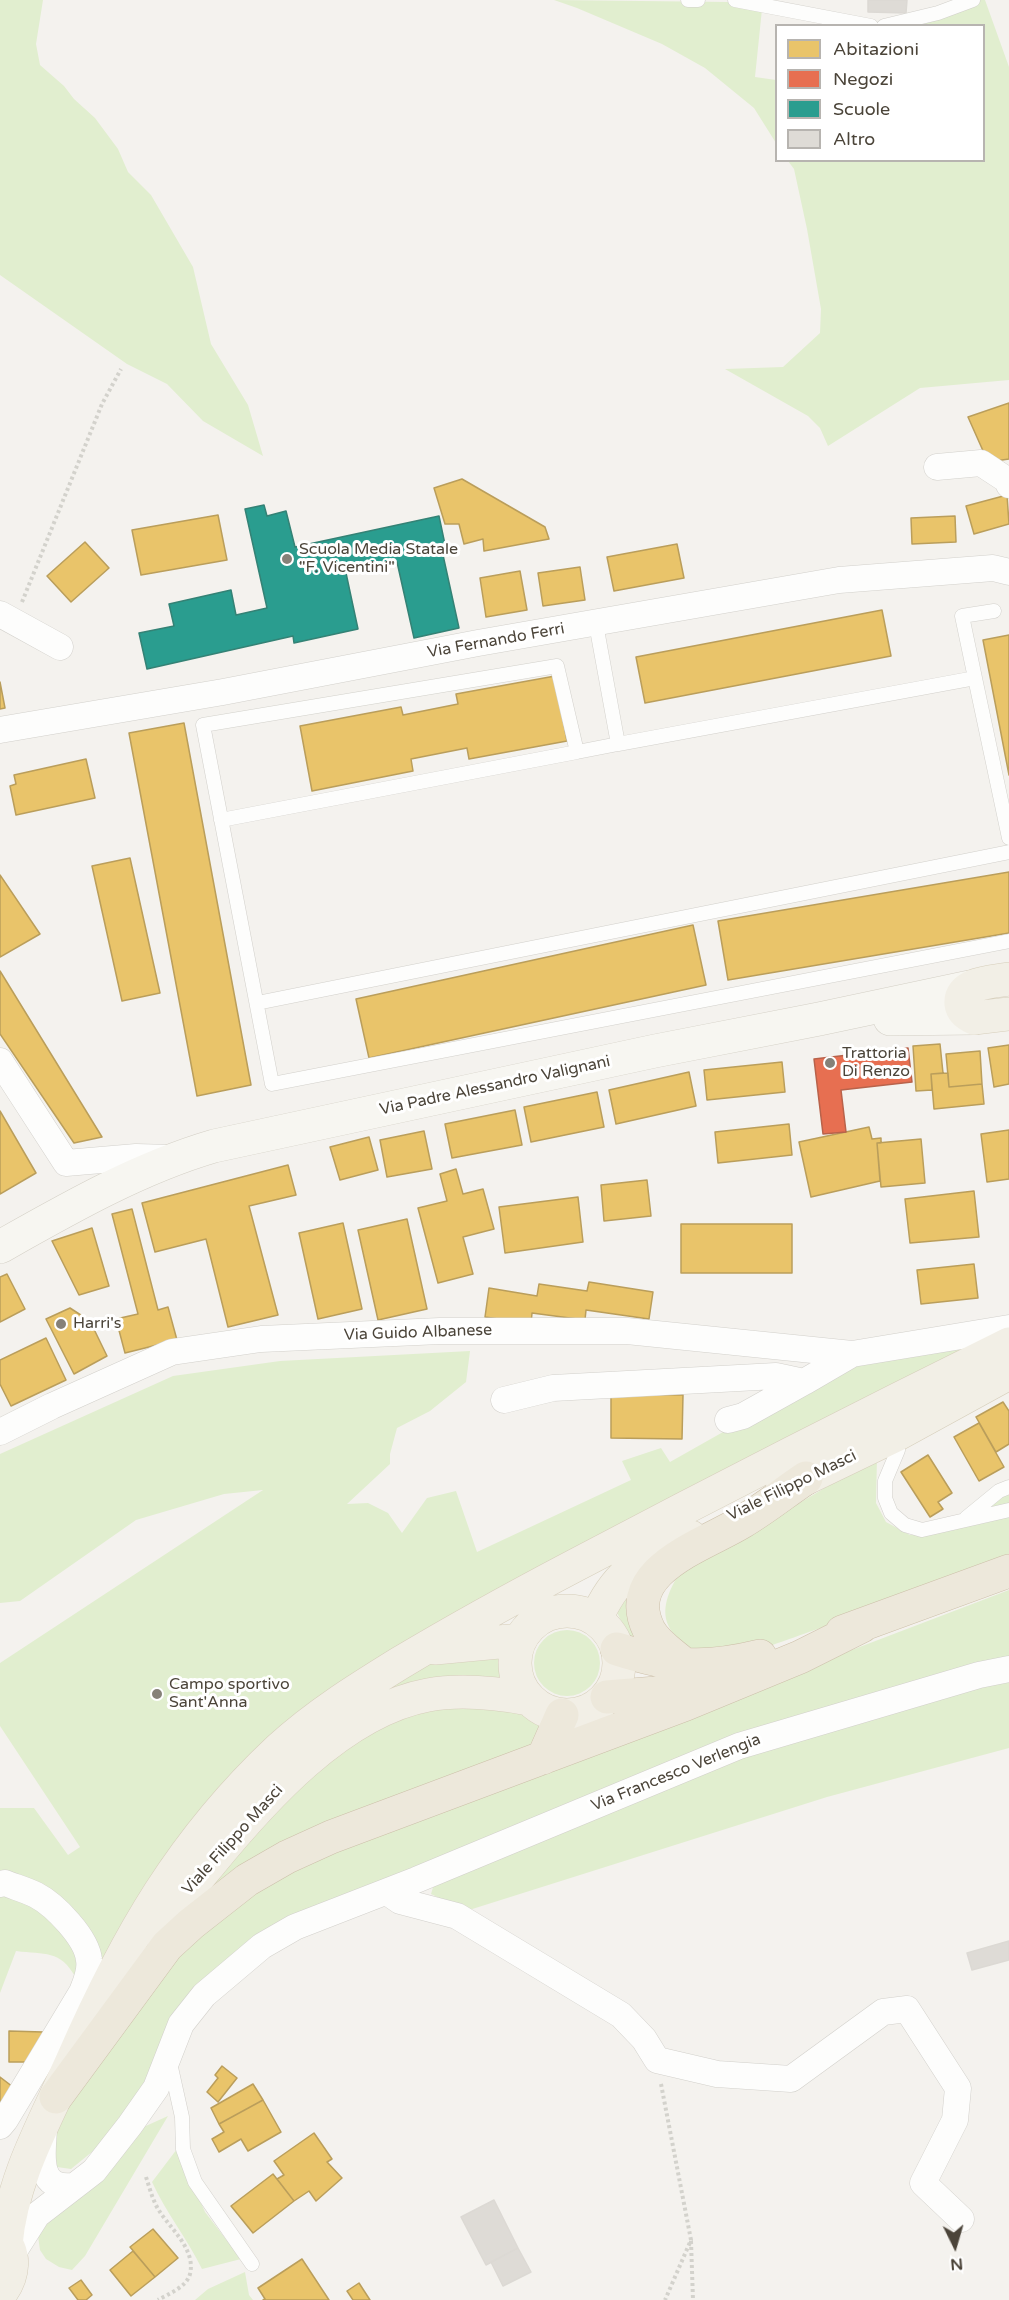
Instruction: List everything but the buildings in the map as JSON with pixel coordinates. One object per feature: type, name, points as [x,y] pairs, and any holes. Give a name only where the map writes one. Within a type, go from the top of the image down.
[{"type":"highway","points":[[685,1665],[662,1646],[649,1630],[644,1606],[651,1581],[672,1560],[742,1522],[806,1478]]},
{"type":"highway","points":[[617,1649],[657,1661],[685,1665],[708,1666],[737,1662],[862,1626],[1009,1571]]},
{"type":"highway","points":[[51,2109],[167,1946],[217,1901],[247,1880],[287,1857],[331,1838],[686,1704],[800,1657],[862,1626]]},
{"type":"highway","points":[[607,1696],[680,1693],[730,1684]]},
{"type":"highway","points":[[543,1758],[562,1715]]},
{"type":"main road","name":"Via Padre Alessandro Valignani","points":[[972,1002],[1009,979]]},
{"type":"main road","points":[[972,1002],[1009,1014]]},
{"type":"main road","name":"Viale Filippo Masci","points":[[0,2294],[8,2284],[11,2273],[6,2245],[11,2206],[25,2163],[103,1990],[151,1905],[182,1857],[215,1815],[281,1748],[321,1714],[448,1634],[747,1475],[1009,1344]]},
{"type":"main road","name":"Viale Filippo Masci","points":[[596,1619],[605,1598],[615,1584],[636,1565],[806,1478],[904,1420],[1009,1373]]},
{"type":"main road","name":"Viale Filippo Masci","points":[[559,1612],[582,1578],[610,1547]]},
{"type":"main road","points":[[572,1611],[596,1619],[605,1628],[617,1649],[618,1674],[614,1686],[607,1696],[587,1711],[562,1715],[549,1712],[529,1698],[516,1677],[515,1658],[520,1640],[536,1621],[559,1612],[572,1611]]},
{"type":"main road","name":"Viale Filippo Masci","points":[[422,1650],[471,1643],[520,1640]]},
{"type":"main road","name":"Viale Filippo Masci","points":[[51,2109],[171,1911],[234,1834],[275,1791],[309,1760],[337,1737],[363,1721],[394,1705],[428,1695],[459,1692],[529,1698]]},
{"type":"main road","name":"Viale Filippo Masci","points":[[0,2199],[25,2163]]},
{"type":"street","points":[[937,467],[981,463],[1007,480],[1009,485]]},
{"type":"street","name":"Via Fernando Ferri","points":[[0,730],[223,692],[478,643],[839,580],[1004,567]]},
{"type":"street","points":[[4,621],[60,647]]},
{"type":"street","name":"Via Padre Alessandro Valignani","points":[[0,1246],[62,1212],[174,1158],[226,1143],[655,1051],[819,1020],[972,1002]]},
{"type":"street","points":[[0,1061],[66,1163],[136,1156],[174,1158]]},
{"type":"street","name":"Via Guido Albanese","points":[[0,1432],[172,1352],[261,1339],[440,1331],[627,1331],[852,1354],[1009,1328]]},
{"type":"street","name":"Via Guido Albanese","points":[[804,1382],[852,1354]]},
{"type":"street","points":[[504,1400],[553,1388],[776,1376],[804,1382]]},
{"type":"street","points":[[728,1420],[743,1416],[804,1382]]},
{"type":"street","name":"Via Francesco Verlengia","points":[[6,2245],[37,2215],[94,2171],[156,2088],[181,2024],[204,1995],[262,1946],[296,1928],[740,1746],[979,1675],[1009,1669]]},
{"type":"street","points":[[0,1884],[5,1883],[37,1896],[60,1914],[78,1934],[90,1959],[88,1977],[82,1992],[6,2120],[0,2126]]},
{"type":"street","points":[[387,1892],[400,1901],[457,1916],[621,2015],[644,2039],[657,2060],[717,2074],[791,2079],[884,2012],[907,2009],[958,2088],[956,2120],[923,2183],[961,2219]]},
{"type":"street","points":[[51,2109],[42,2156],[46,2176],[54,2185],[73,2186]]},
{"type":"lane","points":[[688,0],[698,0]]},
{"type":"lane","points":[[735,0],[861,24]]},
{"type":"lane","points":[[892,24],[938,13],[973,0]]},
{"type":"lane","points":[[994,611],[962,616],[1009,838]]},
{"type":"lane","points":[[596,624],[618,744]]},
{"type":"lane","points":[[577,752],[557,666],[203,725],[272,1084],[1009,941]]},
{"type":"lane","points":[[221,820],[975,678]]},
{"type":"lane","points":[[256,1003],[1009,852]]},
{"type":"lane","points":[[942,1377],[916,1400],[904,1420],[898,1450],[885,1481],[885,1498],[891,1513],[905,1526],[922,1530],[1009,1510]]},
{"type":"lane","points":[[962,1521],[999,1491],[1009,1486]]},
{"type":"lane","points":[[168,2056],[182,2117],[183,2149],[195,2182],[252,2264]]},
{"type":"path","points":[[4,621],[26,595],[102,404],[121,369]]},
{"type":"path","points":[[657,2060],[691,2240],[693,2300]]},
{"type":"path","points":[[146,2177],[159,2211],[186,2247],[190,2265],[190,2275],[182,2286],[158,2300]]},
{"type":"path","points":[[665,2300],[691,2240]]},
{"type":"green space","points":[[0,0],[43,0],[36,44],[40,65],[95,118],[118,149],[128,172],[151,195],[193,267],[211,344],[248,405],[263,456],[203,421],[167,384],[127,364],[0,275]]},
{"type":"green space","points":[[554,0],[728,2],[762,9],[755,77],[775,80],[775,141],[754,108],[705,68],[662,44]]},
{"type":"green space","points":[[985,0],[1009,67],[1009,380],[920,388],[828,446],[820,428],[808,416],[725,369],[783,367],[820,333],[821,309],[807,229],[794,169],[789,162],[985,162],[985,24],[901,24]]},
{"type":"green space","points":[[963,1341],[976,1349],[365,1673],[93,1985],[78,1930],[0,1881],[0,1808],[34,1808],[68,1855],[80,1847],[0,1726],[0,1663],[263,1490],[224,1494],[136,1520],[20,1601],[0,1603],[0,1454],[173,1376],[280,1361],[470,1351],[466,1382],[430,1411],[397,1428],[390,1454],[390,1464],[347,1504],[368,1503],[388,1513],[402,1533],[427,1498],[456,1491],[477,1552],[631,1480],[622,1461],[661,1448],[670,1462],[854,1358]]},
{"type":"green space","points":[[877,1457],[876,1503],[886,1522],[910,1535],[936,1533],[1009,1489],[1009,1554],[860,1614],[774,1644],[737,1654],[701,1652],[690,1648],[673,1633],[668,1626],[665,1611],[668,1596],[678,1575]]},
{"type":"green space","points":[[635,1576],[638,1644],[628,1634],[615,1609]]},
{"type":"green space","points":[[1009,1590],[1009,1748],[827,1797],[466,1911],[431,1894],[441,1861],[250,1945],[150,2081],[98,2147],[71,2169],[57,2167],[50,2156],[54,2138],[64,2114],[166,1954],[278,1869]]},
{"type":"green space","points":[[567,1630],[580,1633],[590,1640],[597,1650],[600,1663],[597,1676],[590,1686],[580,1693],[567,1696],[554,1693],[544,1686],[537,1676],[534,1663],[537,1650],[544,1640],[554,1633]]},
{"type":"green space","points":[[501,1657],[503,1684],[388,1697],[390,1681],[430,1661]]},
{"type":"green space","points":[[641,1704],[206,1897],[197,1890],[311,1768],[422,1706],[518,1708],[539,1723],[558,1729],[580,1728],[602,1720],[617,1709]]},
{"type":"green space","points":[[0,1888],[55,1916],[78,1954],[76,1978],[58,1958],[51,1955],[16,1951],[0,1993]]},
{"type":"green space","points":[[168,2116],[85,2256],[72,2270],[59,2267],[46,2259],[40,2250],[38,2236],[42,2217],[128,2134]]},
{"type":"green space","points":[[177,2149],[205,2212],[241,2259],[202,2269],[164,2204],[152,2182]]},
{"type":"green space","points":[[245,2272],[249,2295],[253,2300],[195,2300],[208,2289]]},
{"type":"place","name":"Scuola Media Statale \"F. Vicentini\"","points":[[287,559]]},
{"type":"place","name":"Trattoria Di Renzo","points":[[830,1063]]},
{"type":"place","name":"Harri's","points":[[61,1324]]},
{"type":"place","name":"Campo sportivo Sant'Anna","points":[[157,1694]]}]
